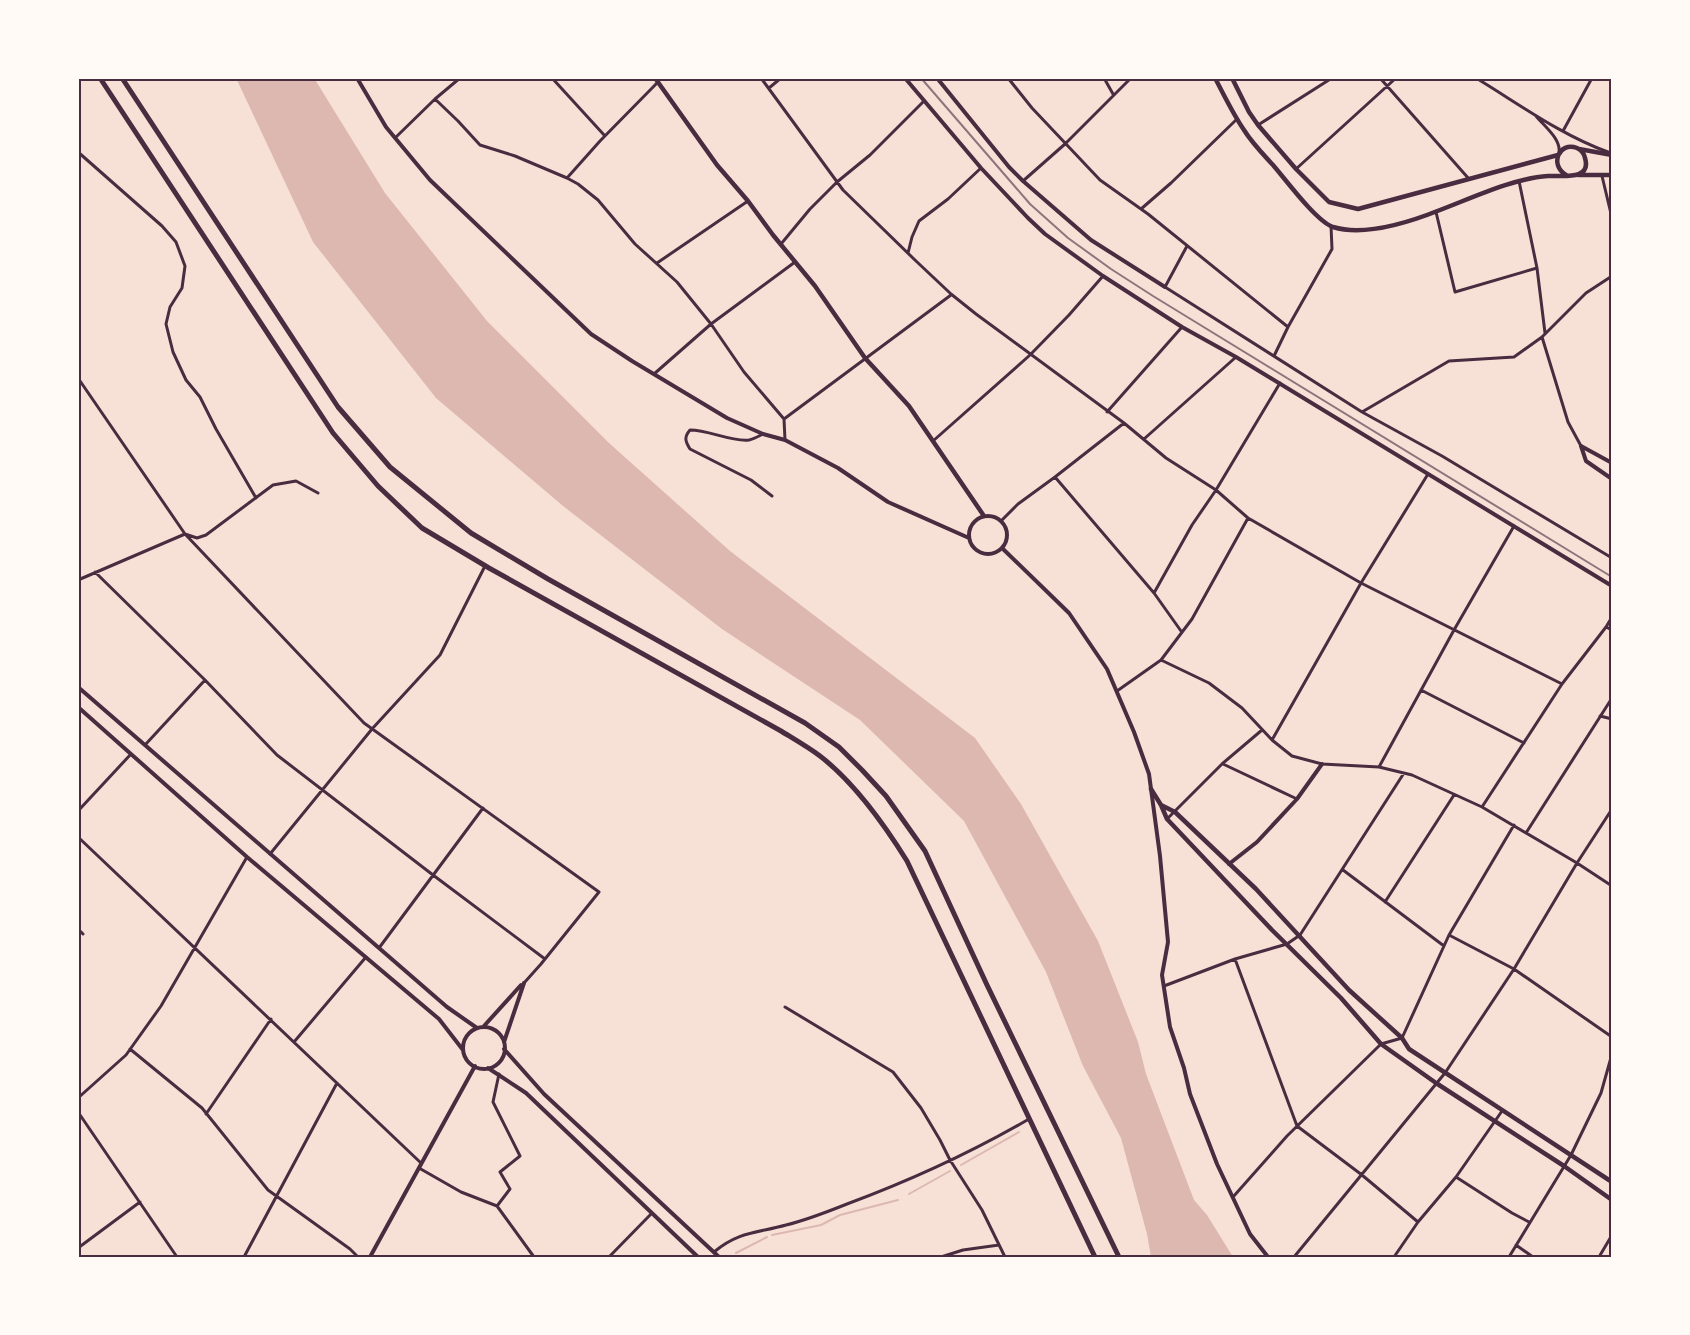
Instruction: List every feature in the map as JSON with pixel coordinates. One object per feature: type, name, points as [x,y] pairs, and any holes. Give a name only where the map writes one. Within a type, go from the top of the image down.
[{"type":"highway","points":[[100,78],[333,433],[378,486],[422,528],[485,566],[781,731],[821,757],[847,781],[886,827],[907,861],[1095,1257]]},
{"type":"highway","points":[[122,78],[338,407],[390,467],[471,533],[804,723],[839,747],[886,795],[925,851],[987,985],[1119,1257]]},
{"type":"main road","points":[[1215,78],[1245,133],[1316,215],[1331,226],[1354,231],[1393,226],[1519,181],[1542,176],[1612,175]]},
{"type":"main road","points":[[1232,78],[1248,112],[1296,169],[1329,202],[1358,209],[1558,155],[1570,147],[1612,154]]},
{"type":"main road","points":[[656,80],[717,165],[815,286],[865,358],[909,406],[984,516]]},
{"type":"main road","points":[[1575,176],[1583,170],[1586,161],[1579,149]]},
{"type":"main road","points":[[1558,155],[1559,169],[1566,175]]},
{"type":"main road","points":[[1151,789],[1167,819],[1341,998],[1381,1044],[1612,1200]]},
{"type":"main road","points":[[1161,806],[1174,812],[1256,889],[1349,990],[1402,1038],[1409,1049],[1612,1182]]},
{"type":"street","points":[[357,78],[386,127],[430,180],[591,334],[727,418],[764,434],[785,440],[838,468],[888,502],[969,538]]},
{"type":"street","points":[[395,138],[460,78]]},
{"type":"street","points":[[552,78],[605,136]]},
{"type":"street","points":[[761,78],[843,190],[908,254],[951,294],[1124,423],[1166,458],[1216,490],[1248,518],[1361,583],[1562,684]]},
{"type":"street","points":[[769,88],[781,78]]},
{"type":"street","points":[[905,78],[981,168],[1028,218],[1045,234],[1103,276],[1182,327],[1280,383],[1612,586]]},
{"type":"street","points":[[937,78],[1009,167],[1091,240],[1362,412],[1442,456],[1612,558]]},
{"type":"street","points":[[1008,78],[1032,108],[1100,180],[1141,209],[1288,327]]},
{"type":"street","points":[[1104,78],[1113,94]]},
{"type":"street","points":[[1023,181],[1065,144],[1131,78]]},
{"type":"street","points":[[1258,125],[1330,78]]},
{"type":"street","points":[[1380,78],[1469,179]]},
{"type":"street","points":[[1296,169],[1396,78]]},
{"type":"street","points":[[1476,78],[1586,144],[1612,154]]},
{"type":"street","points":[[1563,131],[1592,78]]},
{"type":"street","points":[[567,178],[656,80]]},
{"type":"street","points":[[435,99],[480,146],[515,156],[567,178],[598,200],[635,244],[677,282],[711,324],[744,372],[784,419],[785,440]]},
{"type":"street","points":[[781,245],[810,209],[837,182],[870,155],[924,101]]},
{"type":"street","points":[[1533,113],[1557,141],[1560,147],[1558,155]]},
{"type":"street","points":[[1141,209],[1237,119]]},
{"type":"street","points":[[78,152],[162,226],[176,242],[185,266],[182,288],[170,306],[166,324],[173,352],[186,380],[200,397],[256,498]]},
{"type":"street","points":[[908,254],[919,221],[981,168]]},
{"type":"street","points":[[1602,174],[1612,218]]},
{"type":"street","points":[[1519,181],[1537,268],[1545,333]]},
{"type":"street","points":[[657,263],[748,201]]},
{"type":"street","points":[[1436,212],[1455,292],[1537,268]]},
{"type":"street","points":[[1274,356],[1332,249],[1331,226]]},
{"type":"street","points":[[1165,287],[1187,246]]},
{"type":"street","points":[[654,374],[711,324],[795,262]]},
{"type":"street","points":[[933,441],[1030,355],[1103,276]]},
{"type":"street","points":[[1362,412],[1449,361],[1514,357],[1542,337],[1586,293],[1612,276]]},
{"type":"street","points":[[784,419],[951,294]]},
{"type":"street","points":[[1107,412],[1182,327]]},
{"type":"street","points":[[1542,337],[1568,422],[1586,461],[1612,479]]},
{"type":"street","points":[[1144,439],[1236,357]]},
{"type":"street","points":[[78,378],[185,534],[364,723],[599,891],[545,959],[483,1027]]},
{"type":"street","points":[[1154,593],[1192,525],[1216,490],[1280,383]]},
{"type":"street","points":[[1001,521],[1018,504],[1124,423]]},
{"type":"street","points":[[764,434],[750,440],[702,430],[690,430],[686,435],[686,442],[690,449],[751,480],[772,496]]},
{"type":"street","points":[[1581,446],[1612,463]]},
{"type":"street","points":[[1272,740],[1361,583],[1428,474]]},
{"type":"street","points":[[1054,477],[1154,593],[1181,632]]},
{"type":"street","points":[[78,580],[185,534],[197,538],[206,535],[273,485],[296,481],[318,493]]},
{"type":"street","points":[[984,516],[1001,521],[1005,526],[1007,538],[1002,548],[991,554],[980,552],[971,544],[969,538],[971,527],[984,516]]},
{"type":"street","points":[[1117,692],[1161,660],[1192,619],[1248,518]]},
{"type":"street","points":[[1379,767],[1514,526]]},
{"type":"street","points":[[1002,548],[1069,613],[1107,669],[1134,732],[1149,774],[1160,856],[1168,942],[1162,975],[1170,1028],[1190,1094],[1217,1164],[1250,1234],[1268,1257]]},
{"type":"street","points":[[270,854],[372,729],[440,655],[485,566]]},
{"type":"street","points":[[95,572],[205,680],[277,755],[545,959]]},
{"type":"street","points":[[1482,807],[1562,684],[1612,617]]},
{"type":"street","points":[[1606,627],[1612,630]]},
{"type":"street","points":[[1161,660],[1209,683],[1242,708],[1272,740],[1292,756],[1322,764],[1379,767],[1404,773],[1482,807],[1612,886]]},
{"type":"street","points":[[144,745],[205,680]]},
{"type":"street","points":[[78,687],[447,1007],[477,1028]]},
{"type":"street","points":[[1421,690],[1524,743]]},
{"type":"street","points":[[1526,833],[1612,698]]},
{"type":"street","points":[[78,707],[247,856],[439,1019],[463,1050]]},
{"type":"street","points":[[1600,716],[1612,719]]},
{"type":"street","points":[[1167,819],[1222,764],[1262,730]]},
{"type":"street","points":[[78,811],[130,754]]},
{"type":"street","points":[[1222,764],[1297,799]]},
{"type":"street","points":[[1229,864],[1257,842],[1297,799],[1322,764]]},
{"type":"street","points":[[1164,986],[1234,959],[1287,944],[1300,935],[1404,773]]},
{"type":"street","points":[[1385,902],[1454,795]]},
{"type":"street","points":[[379,948],[483,808]]},
{"type":"street","points":[[1294,1257],[1445,1073],[1514,969],[1612,809]]},
{"type":"street","points":[[1232,1197],[1297,1126],[1381,1044],[1402,1038],[1449,935],[1514,825]]},
{"type":"street","points":[[78,837],[271,1019],[420,1166],[460,1192],[497,1206],[534,1257]]},
{"type":"street","points":[[78,1098],[130,1049],[161,1006],[247,856]]},
{"type":"street","points":[[1343,870],[1444,946]]},
{"type":"street","points":[[78,929],[83,934]]},
{"type":"street","points":[[1449,935],[1514,969],[1612,1037]]},
{"type":"street","points":[[294,1042],[366,957]]},
{"type":"street","points":[[1234,959],[1297,1126],[1362,1174],[1418,1222]]},
{"type":"street","points":[[488,1068],[500,1061],[524,983]]},
{"type":"street","points":[[785,1007],[893,1072],[921,1108],[950,1160],[982,1210],[1005,1257]]},
{"type":"street","points":[[206,1114],[271,1019]]},
{"type":"street","points":[[504,1042],[496,1031],[490,1028],[477,1028],[466,1036],[463,1043],[465,1057],[475,1066],[488,1068],[526,1093],[698,1257]]},
{"type":"street","points":[[130,1049],[202,1108],[268,1190],[358,1257]]},
{"type":"street","points":[[504,1049],[544,1094],[720,1257]]},
{"type":"street","points":[[1509,1257],[1571,1155],[1602,1093],[1612,1054]]},
{"type":"street","points":[[370,1257],[475,1066]]},
{"type":"street","points":[[497,1206],[510,1189],[500,1172],[520,1156],[493,1102],[499,1074]]},
{"type":"street","points":[[244,1257],[337,1083]]},
{"type":"street","points":[[1394,1257],[1418,1222],[1456,1177],[1502,1111]]},
{"type":"street","points":[[78,1112],[177,1257]]},
{"type":"street","points":[[714,1252],[724,1243],[742,1234],[787,1225],[847,1204],[950,1160],[1029,1119]]},
{"type":"street","points":[[1456,1177],[1529,1222]]},
{"type":"street","points":[[78,1248],[140,1202]]},
{"type":"street","points":[[609,1257],[652,1213]]},
{"type":"street","points":[[1599,1257],[1612,1235]]},
{"type":"street","points":[[941,1257],[963,1250],[999,1245]]},
{"type":"street","points":[[1516,1245],[1533,1257]]},
{"type":"shaded area","points":[[236,78],[314,78],[385,193],[487,321],[609,443],[730,551],[975,738],[1021,804],[1098,941],[1138,1042],[1146,1074],[1194,1200],[1207,1215],[1233,1257],[1151,1257],[1121,1138],[1083,1066],[1046,972],[964,821],[860,720],[722,629],[563,506],[436,398],[313,242]]},
{"type":"waterway","points":[[961,1165],[1019,1132]]},
{"type":"waterway","points":[[909,1194],[950,1171]]},
{"type":"waterway","points":[[772,1235],[821,1225],[840,1215],[898,1200]]},
{"type":"waterway","points":[[736,1253],[767,1237]]},
{"type":"railway","points":[[921,78],[1030,204],[1068,238],[1153,296],[1612,577]]}]
